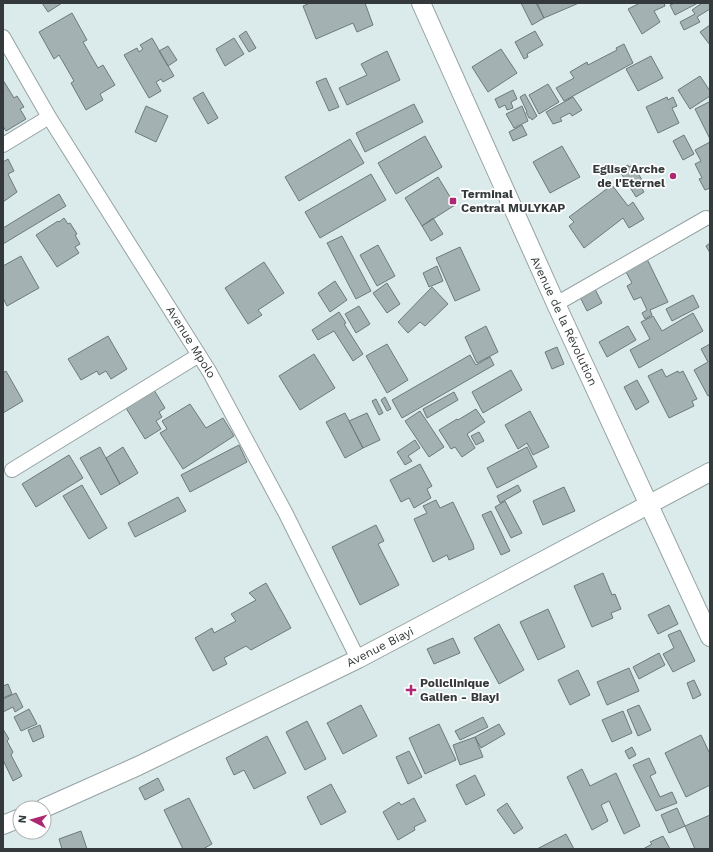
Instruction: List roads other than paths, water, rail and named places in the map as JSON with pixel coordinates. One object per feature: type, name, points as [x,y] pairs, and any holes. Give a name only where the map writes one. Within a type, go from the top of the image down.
[{"type":"street","name":"Avenue de la Révolution","points":[[420,3],[556,304],[710,637]]},
{"type":"street","name":"Avenue Mpolo","points":[[3,37],[49,117],[209,371],[286,514],[358,659]]},
{"type":"street","points":[[3,145],[49,117]]},
{"type":"street","points":[[556,304],[706,218]]},
{"type":"street","points":[[12,470],[199,355]]},
{"type":"street","name":"Avenue Biayi","points":[[52,804],[132,769],[358,659],[710,472]]},
{"type":"place","name":"Eglise Arche de l'Eternel","points":[[673,176]]},
{"type":"place","name":"Terminal Central MULYKAP","points":[[453,201]]},
{"type":"place","name":"Policlinique Galien - Biayi","points":[[411,690]]}]
